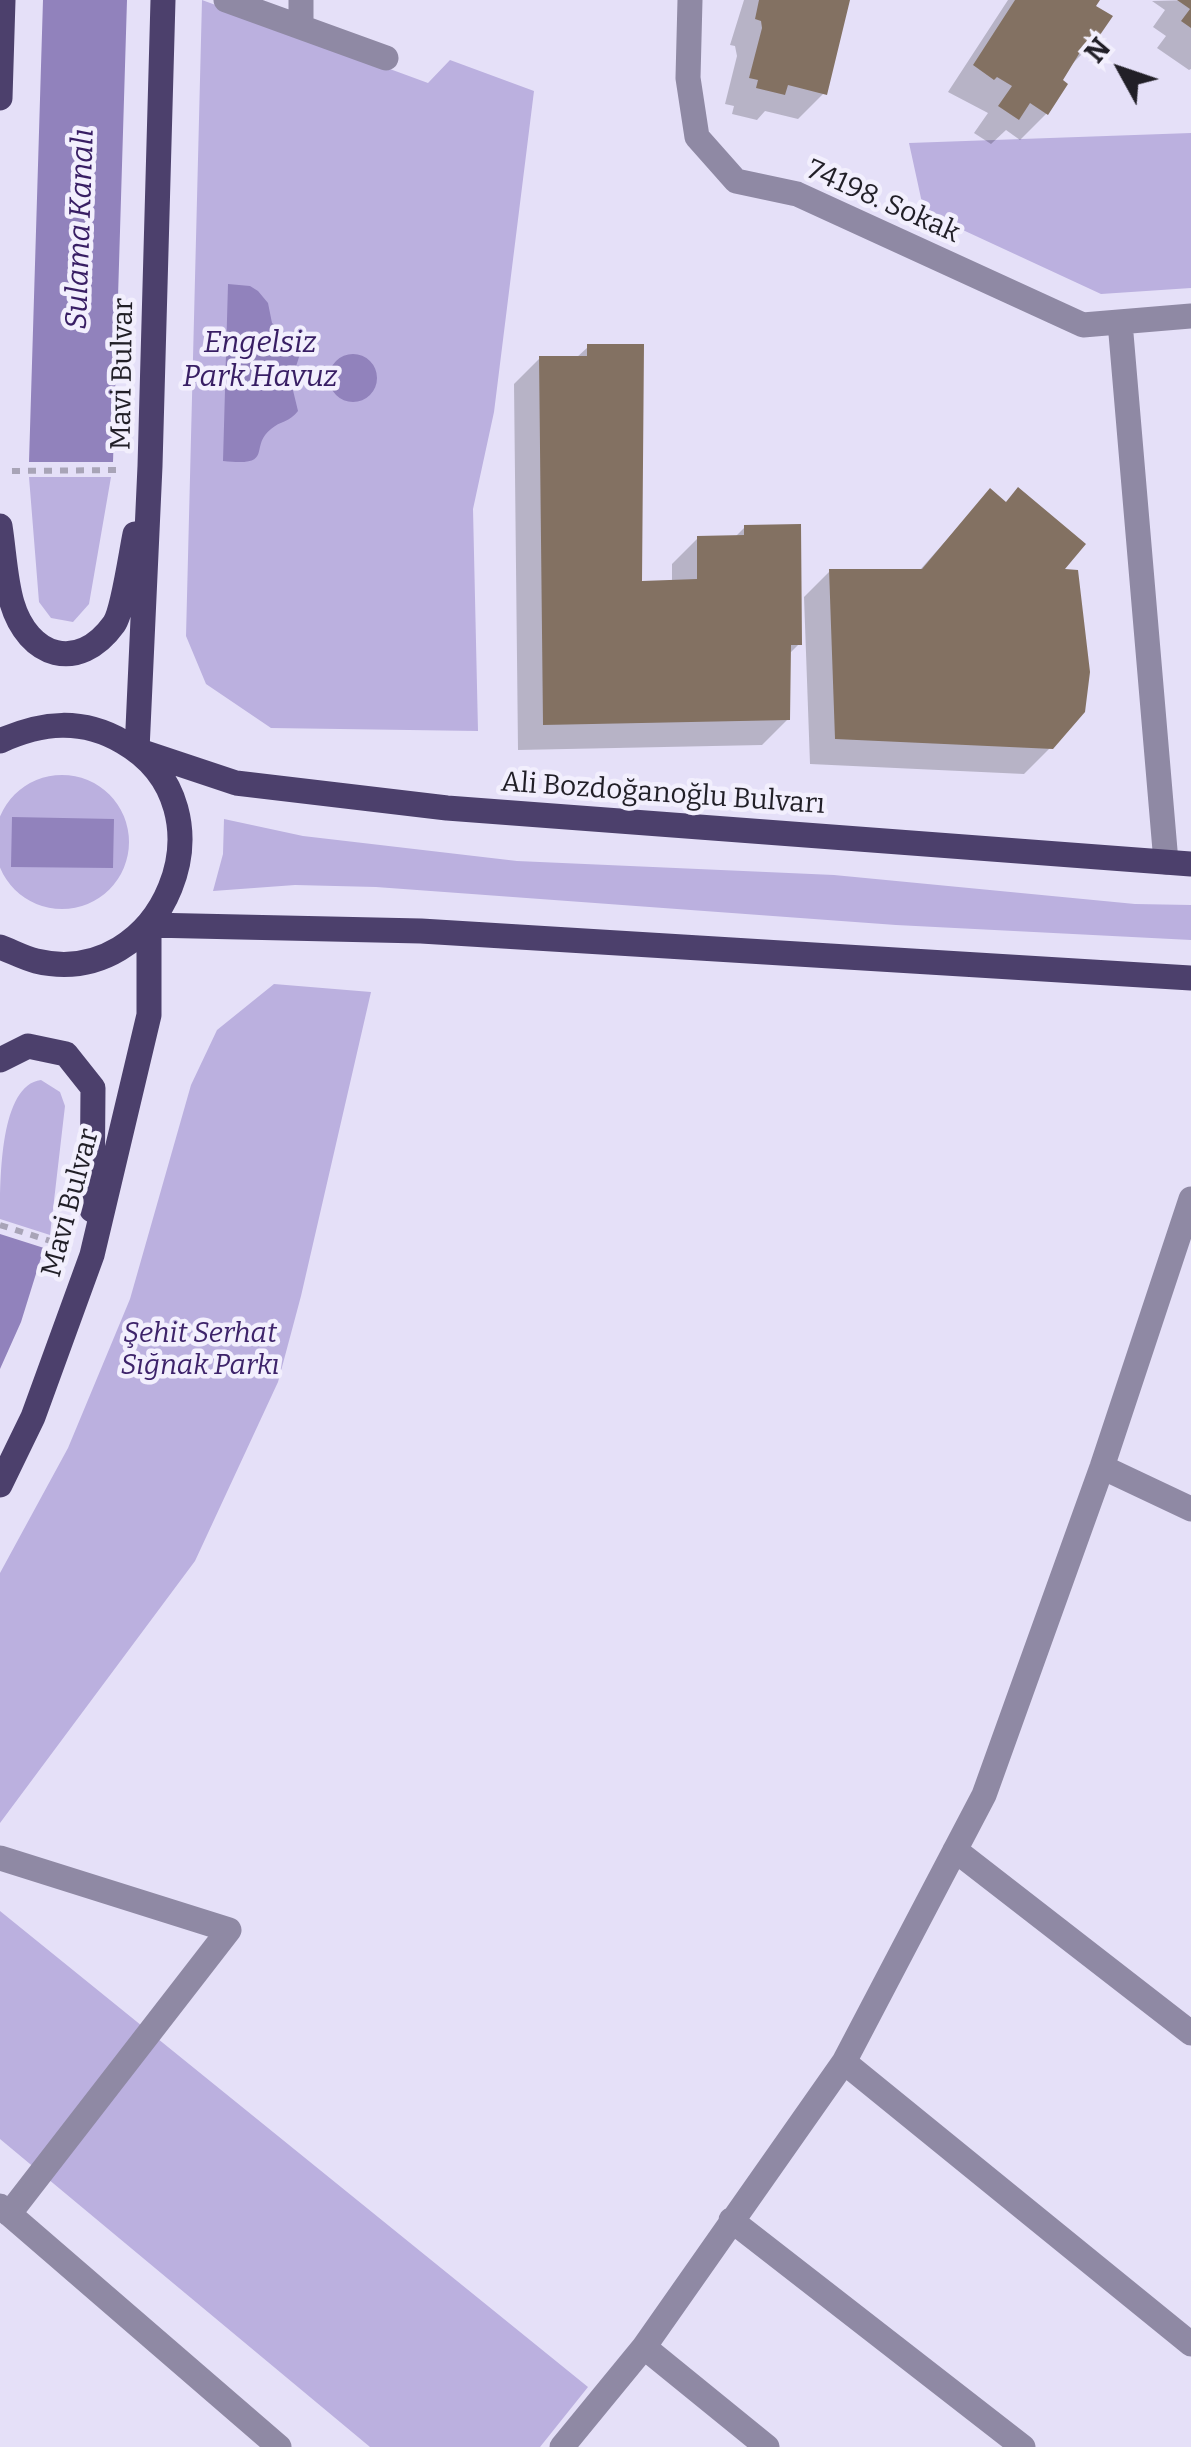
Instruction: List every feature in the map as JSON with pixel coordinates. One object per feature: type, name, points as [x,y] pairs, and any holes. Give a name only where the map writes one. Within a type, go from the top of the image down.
[{"type":"main road","points":[[0,98],[3,0]]},
{"type":"main road","name":"Mavi Bulvar","points":[[137,750],[139,468],[163,0]]},
{"type":"main road","points":[[0,526],[12,601],[22,628],[42,646],[64,656],[86,652],[116,622],[139,468]]},
{"type":"main road","name":"Ali Bozdoğanoğlu Bulvarı","points":[[0,741],[29,728],[66,723],[104,731],[137,750],[236,783],[447,808],[1178,863]]},
{"type":"main road","points":[[0,947],[36,961],[77,962],[117,950],[149,925],[172,890],[181,851],[178,813],[166,786],[137,750]]},
{"type":"main road","points":[[149,925],[422,931],[1191,978]]},
{"type":"main road","name":"Mavi Bulvar","points":[[0,1485],[34,1417],[92,1255],[149,1015],[149,925]]},
{"type":"main road","points":[[0,1060],[28,1046],[66,1054],[93,1088],[92,1255]]},
{"type":"street","points":[[226,0],[301,13],[386,58]]},
{"type":"street","name":"74198. Sokak","points":[[690,0],[688,78],[697,137],[736,181],[797,194],[1082,326],[1191,316]]},
{"type":"street","points":[[1120,322],[1178,863]]},
{"type":"street","points":[[562,2447],[644,2348],[844,2062],[984,1794],[1102,1468],[1191,1199]]},
{"type":"street","points":[[1102,1468],[1191,1510]]},
{"type":"street","points":[[954,1850],[1191,2033]]},
{"type":"street","points":[[0,1858],[229,1930],[5,2210],[279,2447]]},
{"type":"street","points":[[844,2062],[1191,2344]]},
{"type":"street","points":[[732,2220],[1022,2447]]},
{"type":"street","points":[[644,2348],[766,2447]]},
{"type":"path","points":[[12,470],[139,468]]},
{"type":"path","points":[[0,1225],[60,1244]]},
{"type":"green space","points":[[202,0],[428,83],[450,60],[534,91],[494,412],[473,509],[478,731],[271,728],[206,684],[186,636]]},
{"type":"green space","points":[[1191,133],[1191,288],[1101,294],[924,212],[909,143]]},
{"type":"green space","points":[[29,477],[111,477],[89,604],[73,622],[51,618],[39,602]]},
{"type":"green space","points":[[62,775],[88,780],[109,795],[124,816],[129,842],[124,868],[109,889],[88,904],[62,909],[36,904],[15,889],[0,868],[-5,842],[0,816],[15,795],[36,780]]},
{"type":"green space","points":[[224,819],[303,836],[517,861],[834,875],[1135,904],[1191,905],[1191,940],[896,925],[376,887],[295,885],[213,891],[223,854]]},
{"type":"green space","name":"Şehit Serhat Sığnak Parkı","points":[[274,984],[371,992],[278,1382],[195,1561],[0,1823],[0,1573],[68,1448],[130,1299],[191,1085],[217,1030]]},
{"type":"green space","points":[[41,1080],[60,1092],[65,1106],[50,1235],[0,1219],[2,1158],[10,1115],[27,1086]]},
{"type":"green space","points":[[0,1911],[588,2387],[540,2447],[370,2447],[0,2139]]},
{"type":"water","name":"Sulama Kanalı","points":[[43,0],[127,0],[113,462],[29,462]]},
{"type":"water","name":"Engelsiz Park Havuz","points":[[228,284],[250,286],[258,291],[268,303],[272,323],[291,338],[298,338],[300,354],[291,382],[298,411],[274,426],[250,461],[223,461]]},
{"type":"water","points":[[353,354],[370,361],[377,378],[370,395],[353,402],[336,395],[329,378],[336,361]]},
{"type":"water","points":[[12,817],[114,819],[113,868],[11,867]]},
{"type":"water","points":[[0,1234],[44,1248],[21,1322],[0,1369]]},
{"type":"building","points":[[759,0],[850,0],[827,95],[788,85],[785,95],[756,88],[758,80],[749,78],[762,28],[761,21],[755,19]]},
{"type":"building","points":[[1015,0],[1100,0],[1096,6],[1113,16],[1091,48],[1085,44],[1063,80],[1068,84],[1048,115],[1030,103],[1019,120],[998,106],[1012,86],[997,77],[994,80],[973,65]]},
{"type":"building","points":[[1177,0],[1191,0],[1191,28],[1181,21],[1190,9]]},
{"type":"building","points":[[587,344],[644,344],[642,581],[697,579],[697,536],[744,535],[744,525],[801,524],[802,645],[791,645],[790,720],[543,725],[539,356],[587,356]]},
{"type":"building","points":[[1018,487],[1086,544],[1065,569],[1078,570],[1090,672],[1085,712],[1053,749],[835,739],[829,569],[922,569],[990,488],[1006,502]]}]
